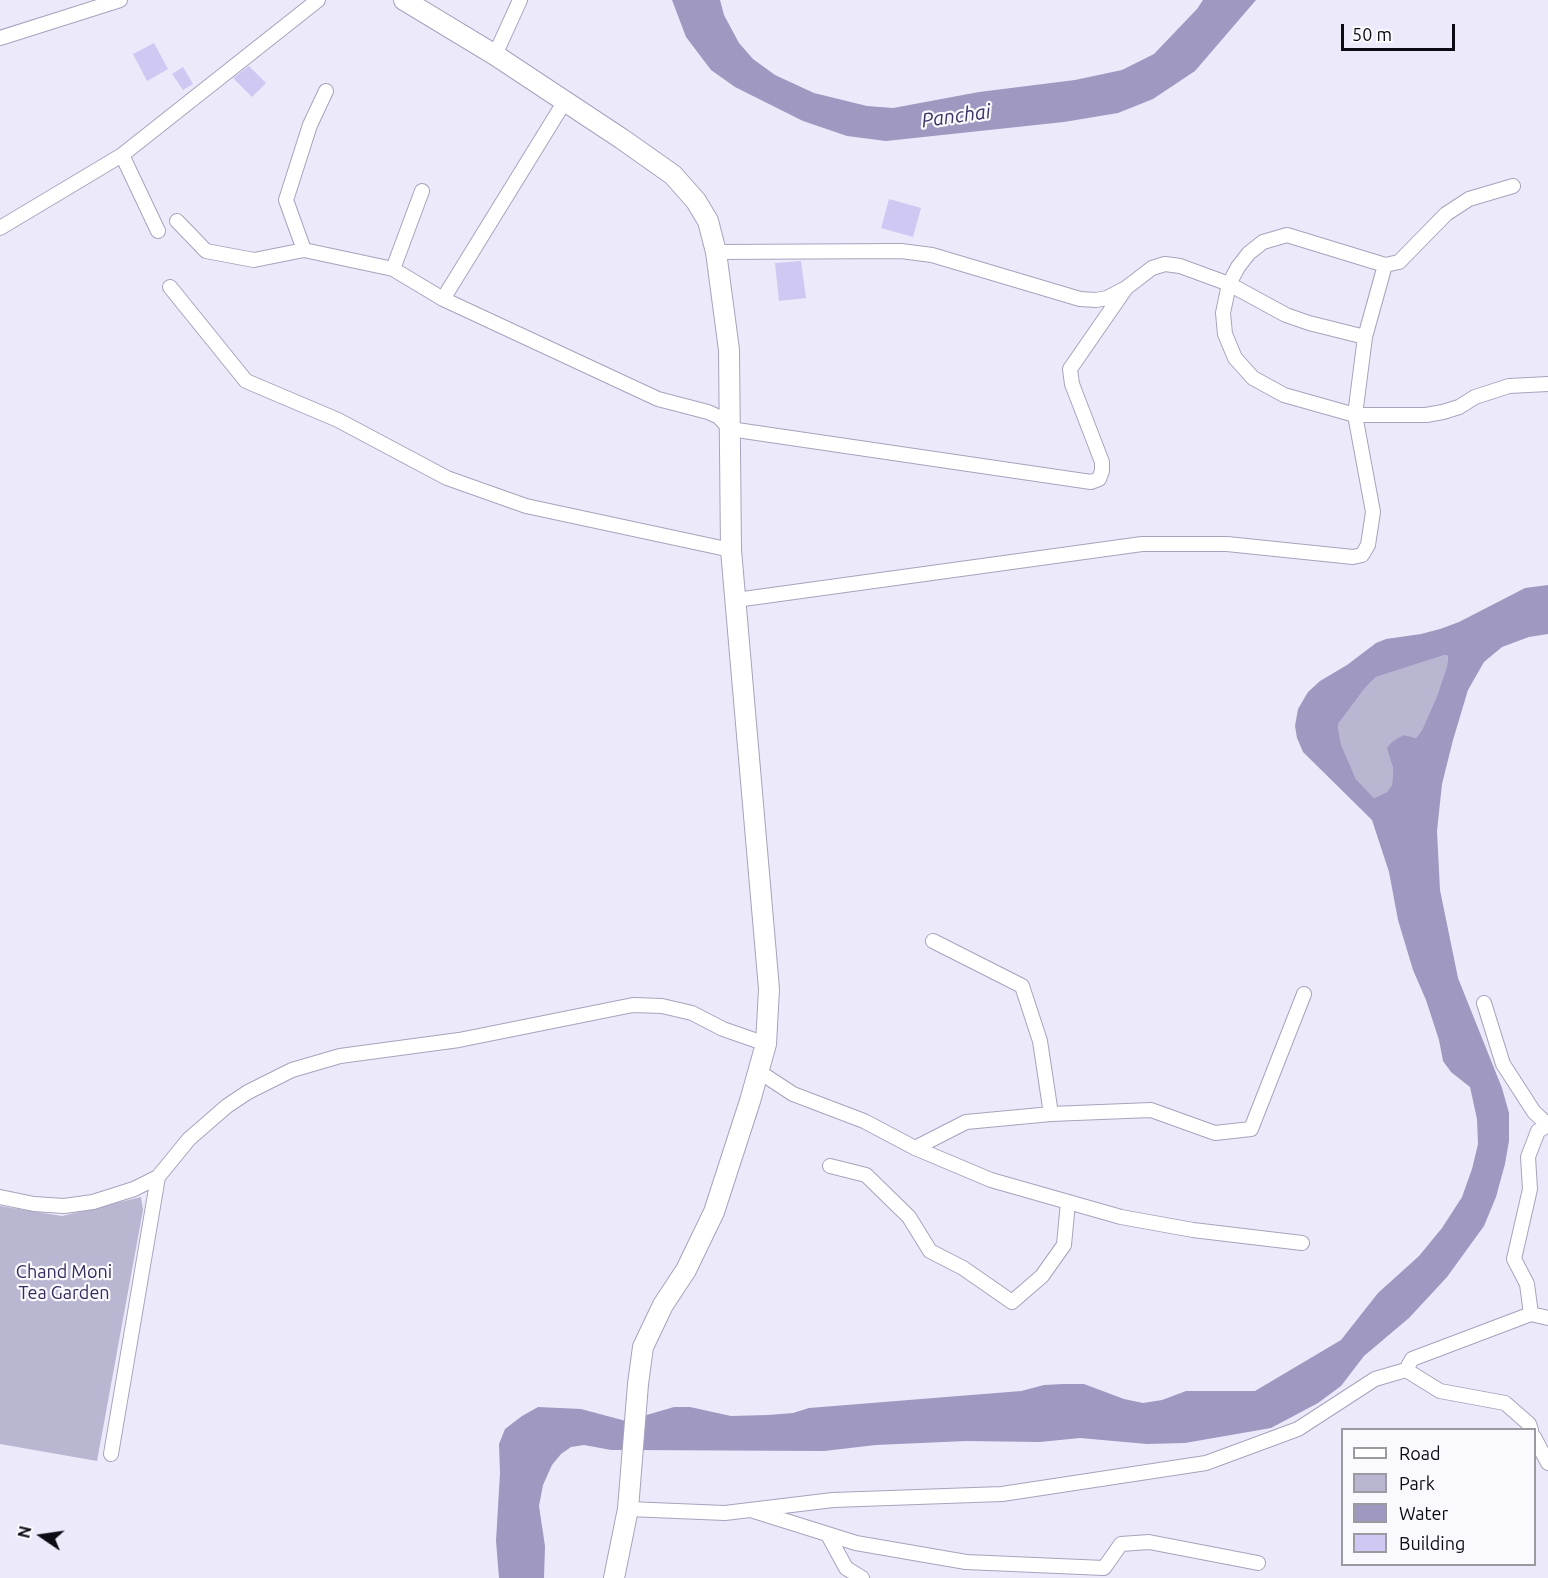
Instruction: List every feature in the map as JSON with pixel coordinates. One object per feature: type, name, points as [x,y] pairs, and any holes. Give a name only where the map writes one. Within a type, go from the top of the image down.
[{"type":"street","points":[[0,38],[120,0]]},
{"type":"street","points":[[0,228],[122,155],[318,0]]},
{"type":"street","points":[[404,0],[565,101],[674,175],[696,201],[708,221],[716,252],[729,350],[731,550],[769,989],[766,1044],[714,1212],[687,1270],[663,1305],[643,1347],[628,1509],[614,1578]]},
{"type":"street","points":[[495,56],[520,0]]},
{"type":"street","points":[[304,250],[286,200],[310,125],[326,91]]},
{"type":"street","points":[[443,299],[565,101]]},
{"type":"street","points":[[122,155],[158,231]]},
{"type":"street","points":[[1513,186],[1469,200],[1446,214],[1400,261],[1385,265],[1287,235],[1263,242],[1249,253],[1229,284],[1223,313],[1225,334],[1235,358],[1253,378],[1284,395],[1355,415],[1426,415],[1459,407],[1475,397],[1509,386],[1548,384]]},
{"type":"street","points":[[393,269],[422,191]]},
{"type":"street","points":[[177,221],[206,251],[254,260],[304,250],[393,269],[443,299],[658,399],[719,417],[730,429],[1091,482],[1099,479],[1102,462],[1072,384],[1070,369],[1126,288]]},
{"type":"street","points":[[716,252],[901,251],[932,255],[1080,299],[1096,300],[1107,298],[1126,288],[1152,268],[1165,264],[1180,266],[1229,284],[1286,315],[1365,337]]},
{"type":"street","points":[[736,600],[1142,544],[1227,544],[1353,557],[1362,555],[1368,545],[1373,512],[1355,415],[1365,337],[1385,265]]},
{"type":"street","points":[[170,287],[246,381],[338,420],[447,478],[526,506],[731,550]]},
{"type":"street","points":[[933,940],[1022,986],[1040,1041],[1051,1114]]},
{"type":"street","points":[[915,1148],[966,1122],[1051,1114],[1151,1110],[1215,1133],[1251,1129],[1304,994]]},
{"type":"street","points":[[1484,1003],[1503,1064],[1534,1112],[1548,1125],[1538,1131],[1528,1157],[1530,1189],[1514,1259],[1527,1284],[1531,1314]]},
{"type":"street","points":[[111,1454],[158,1177],[172,1157],[195,1133],[248,1092],[292,1070],[340,1056],[459,1040],[633,1005],[662,1006],[692,1013],[723,1029],[766,1044]]},
{"type":"street","points":[[758,1071],[794,1094],[864,1120],[915,1148],[992,1180],[1121,1217],[1183,1228],[1302,1243]]},
{"type":"street","points":[[830,1166],[866,1174],[909,1217],[930,1251],[963,1268],[1012,1302],[1042,1276],[1064,1245],[1068,1202]]},
{"type":"street","points":[[0,1197],[49,1206],[78,1205],[134,1189],[158,1177]]},
{"type":"street","points":[[628,1509],[725,1513],[833,1500],[1002,1494],[1206,1463],[1298,1429],[1375,1379],[1406,1370],[1412,1359],[1531,1314],[1548,1318]]},
{"type":"street","points":[[1406,1370],[1440,1391],[1505,1403],[1530,1428]]},
{"type":"street","points":[[1536,1441],[1548,1463]]},
{"type":"street","points":[[749,1510],[855,1543],[966,1562],[1104,1568],[1121,1544],[1149,1542],[1258,1563]]},
{"type":"street","points":[[828,1534],[846,1568],[862,1578]]},
{"type":"green space","points":[[1445,655],[1448,656],[1447,666],[1422,730],[1416,738],[1405,735],[1388,748],[1393,768],[1392,785],[1387,792],[1374,798],[1356,779],[1341,744],[1339,723],[1376,677]]},
{"type":"green space","name":"Chand Moni Tea Garden","points":[[141,1197],[143,1210],[97,1461],[0,1444],[0,1206],[62,1216]]},
{"type":"water","name":"Panchai","points":[[672,0],[720,0],[724,15],[739,43],[753,59],[775,75],[814,93],[867,106],[893,108],[979,92],[1075,80],[1122,70],[1154,54],[1203,0],[1256,0],[1195,71],[1153,99],[1118,113],[1064,122],[886,141],[847,136],[803,121],[735,87],[711,70],[686,37]]},
{"type":"water","points":[[1548,585],[1548,634],[1529,637],[1502,647],[1484,662],[1468,690],[1442,784],[1437,831],[1440,890],[1458,978],[1502,1088],[1509,1113],[1509,1141],[1505,1164],[1496,1197],[1484,1226],[1447,1277],[1409,1318],[1364,1356],[1341,1386],[1318,1403],[1271,1428],[1185,1443],[1147,1444],[1080,1438],[1040,1442],[966,1441],[876,1445],[824,1451],[611,1450],[584,1445],[571,1447],[552,1465],[543,1485],[539,1506],[545,1546],[544,1578],[499,1578],[496,1541],[500,1473],[499,1444],[505,1429],[538,1407],[581,1409],[626,1421],[674,1407],[690,1407],[731,1416],[768,1415],[793,1413],[809,1408],[1021,1391],[1044,1385],[1063,1384],[1084,1384],[1124,1399],[1143,1403],[1162,1400],[1186,1391],[1255,1391],[1341,1340],[1378,1293],[1419,1256],[1442,1228],[1462,1197],[1478,1144],[1477,1119],[1470,1087],[1451,1072],[1443,1061],[1439,1040],[1413,970],[1398,920],[1389,872],[1372,820],[1303,752],[1295,726],[1298,709],[1308,692],[1320,681],[1347,665],[1376,643],[1386,639],[1421,634],[1459,622],[1525,588]],"holes":[[[1445,655],[1448,656],[1437,696],[1422,730],[1416,738],[1405,735],[1392,742],[1387,748],[1393,768],[1392,785],[1387,792],[1374,798],[1356,779],[1341,744],[1339,723],[1376,677]]]},
{"type":"building","points":[[154,43],[168,69],[147,81],[133,54]]},
{"type":"building","points":[[249,66],[266,83],[252,97],[233,78]]},
{"type":"building","points":[[183,67],[193,84],[183,90],[172,74]]},
{"type":"building","points":[[889,199],[921,208],[913,237],[881,228]]},
{"type":"building","points":[[801,261],[806,298],[779,301],[775,263]]}]
